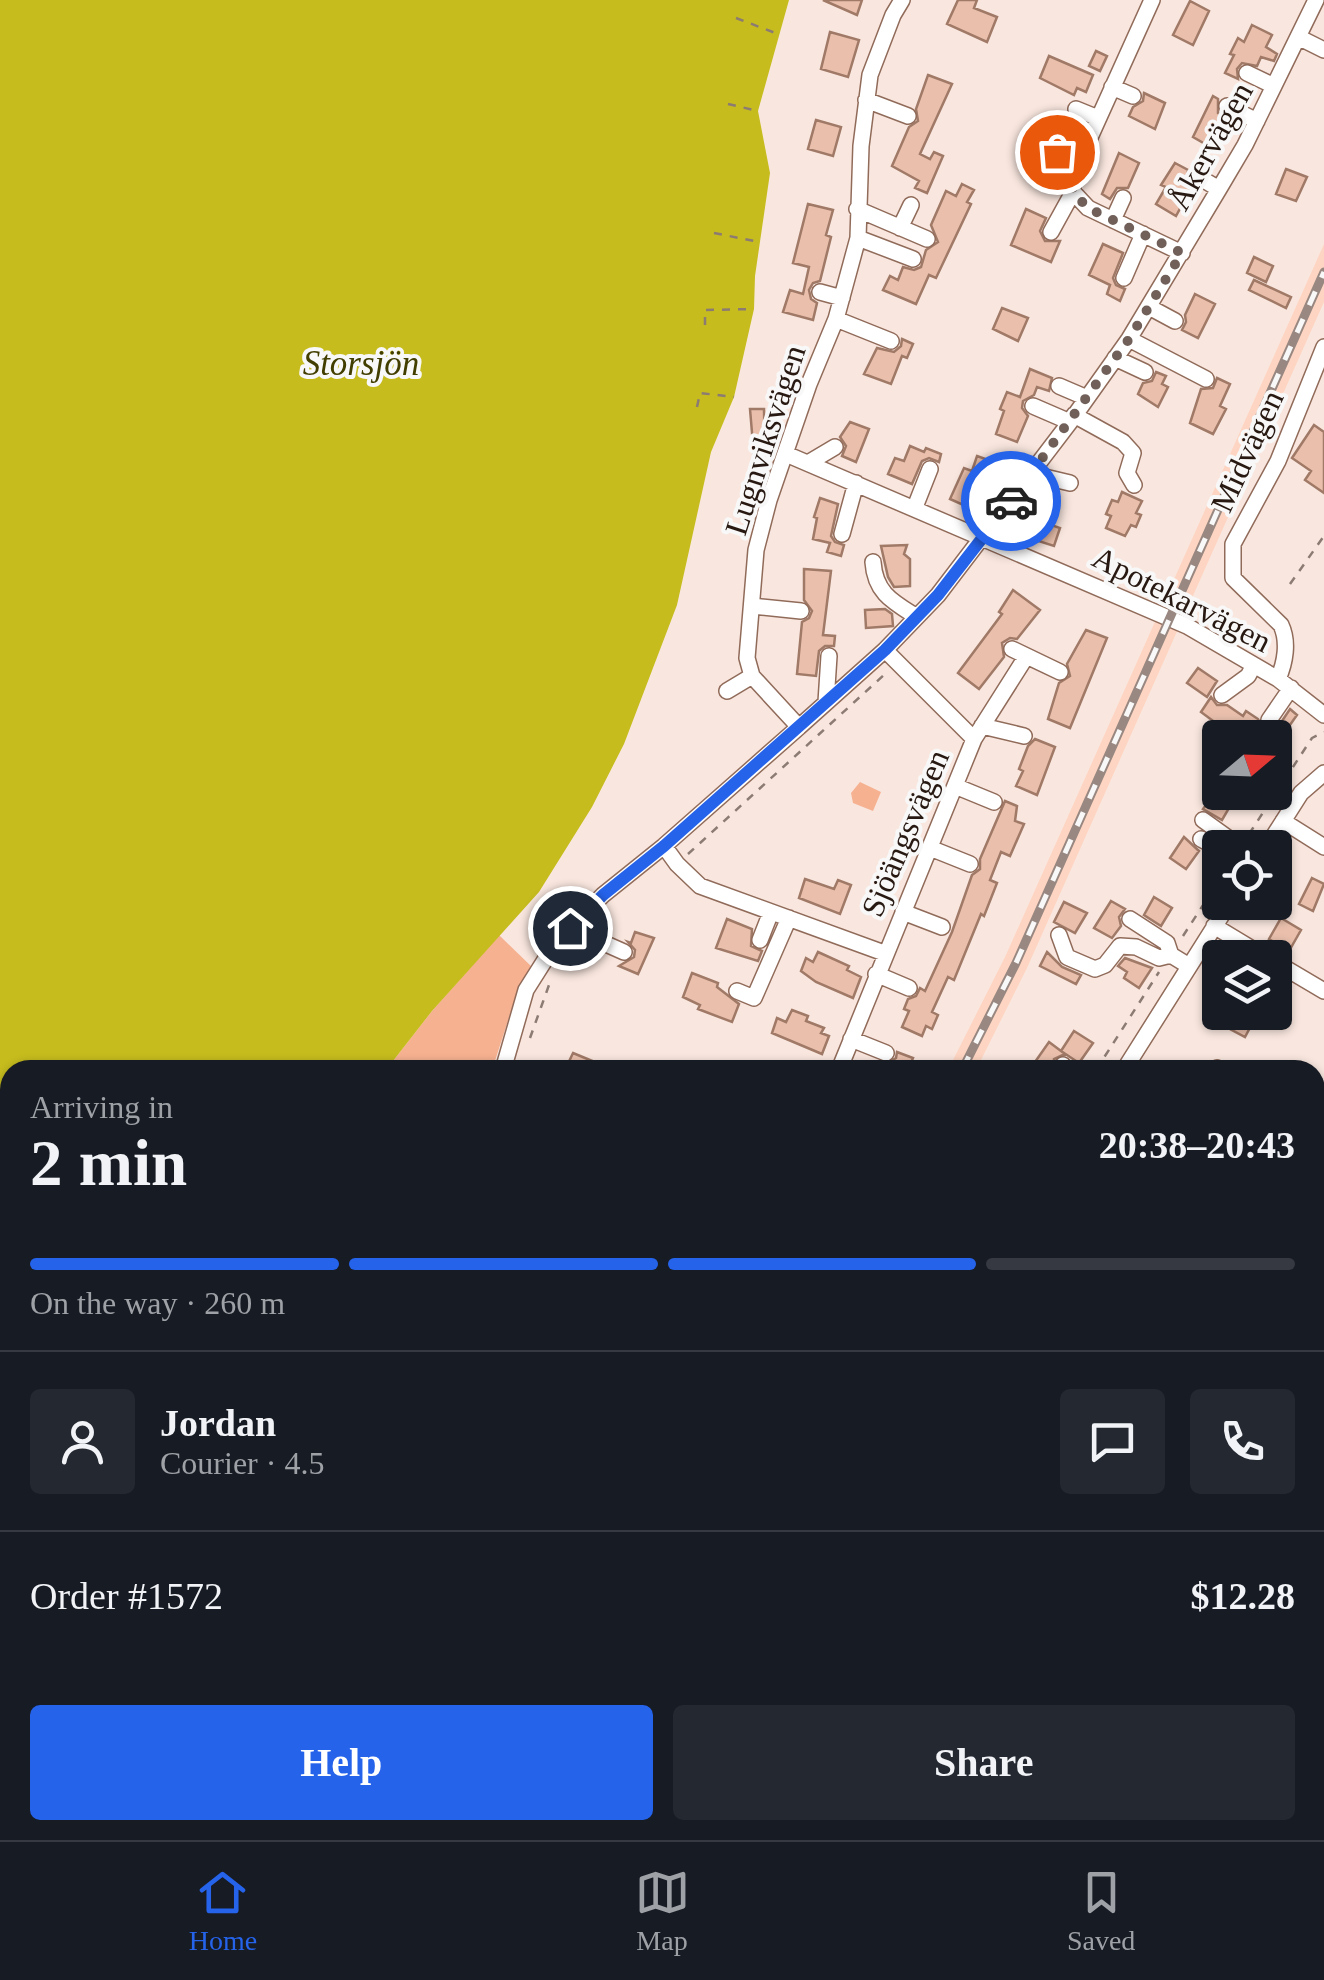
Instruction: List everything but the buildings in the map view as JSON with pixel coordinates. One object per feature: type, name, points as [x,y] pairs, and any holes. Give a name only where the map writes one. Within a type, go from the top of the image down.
[{"type":"street","points":[[880,0],[892,14]]},
{"type":"street","name":"Lugnviksvägen","points":[[752,676],[748,658],[756,550],[808,384],[836,320],[858,238],[857,208],[870,74],[892,14],[902,0]]},
{"type":"street","points":[[1051,232],[1073,192],[1078,162],[1152,0]]},
{"type":"street","name":"Åkervägen","points":[[798,726],[891,656],[917,617],[1021,489],[1116,358],[1220,189],[1318,4]]},
{"type":"street","points":[[1298,37],[1324,50]]},
{"type":"street","points":[[862,40],[880,48]]},
{"type":"street","points":[[1247,73],[1274,86]]},
{"type":"street","points":[[1112,87],[1133,96]]},
{"type":"street","points":[[866,100],[908,116]]},
{"type":"street","points":[[1227,106],[1257,121]]},
{"type":"street","points":[[1076,109],[1098,118]]},
{"type":"street","points":[[1057,152],[1078,162]]},
{"type":"street","points":[[1196,176],[1220,189]]},
{"type":"street","points":[[1073,192],[1088,208],[1182,253]]},
{"type":"street","points":[[1113,220],[1123,198]]},
{"type":"street","points":[[900,228],[910,205]]},
{"type":"street","points":[[857,208],[927,239]]},
{"type":"street","points":[[1124,278],[1143,234]]},
{"type":"street","points":[[858,238],[912,259]]},
{"type":"street","points":[[820,292],[842,298]]},
{"type":"street","points":[[1149,307],[1175,321]]},
{"type":"street","points":[[836,320],[890,342]]},
{"type":"street","points":[[1129,339],[1206,379]]},
{"type":"street","name":"Midvägen","points":[[1285,683],[1285,633],[1233,578],[1233,544],[1278,461],[1324,347]]},
{"type":"street","points":[[1116,358],[1145,372]]},
{"type":"street","points":[[1058,386],[1087,398]]},
{"type":"street","points":[[1033,406],[1123,442],[1133,454],[1127,473],[1134,485]]},
{"type":"street","points":[[808,463],[834,447]]},
{"type":"street","name":"Apotekarvägen","points":[[786,454],[1187,626],[1285,683],[1324,715]]},
{"type":"street","points":[[915,507],[930,469]]},
{"type":"street","points":[[990,474],[1021,489]]},
{"type":"street","points":[[1032,474],[1070,483]]},
{"type":"street","points":[[842,534],[856,482]]},
{"type":"street","points":[[874,562],[879,589],[887,599],[917,617]]},
{"type":"street","points":[[752,606],[801,610]]},
{"type":"street","points":[[1024,736],[978,732],[1019,653],[1060,672]]},
{"type":"street","points":[[826,702],[829,656]]},
{"type":"street","name":"Sjöängsvägen","points":[[843,1060],[978,732],[891,656]]},
{"type":"street","points":[[1222,695],[1248,676],[1254,664]]},
{"type":"street","points":[[505,1060],[526,990],[558,941],[603,895],[798,726],[752,676],[727,691]]},
{"type":"street","points":[[1269,720],[1285,683]]},
{"type":"street","points":[[1277,830],[1301,793],[1324,772]]},
{"type":"street","points":[[956,786],[994,802]]},
{"type":"street","points":[[1203,820],[1217,830]]},
{"type":"street","points":[[1283,821],[1324,846]]},
{"type":"street","points":[[664,846],[676,864],[700,886],[884,953]]},
{"type":"street","points":[[930,848],[970,864]]},
{"type":"street","points":[[760,940],[772,912]]},
{"type":"street","points":[[902,912],[942,927]]},
{"type":"street","points":[[736,991],[754,998],[789,918]]},
{"type":"street","points":[[1130,920],[1168,943],[1171,955],[1189,966]]},
{"type":"street","points":[[1130,1060],[1218,920]]},
{"type":"street","points":[[1214,926],[1237,940]]},
{"type":"street","points":[[570,928],[624,952]]},
{"type":"street","points":[[1060,936],[1066,957],[1094,969],[1105,965],[1120,946],[1136,946],[1159,958],[1171,955]]},
{"type":"street","points":[[1292,972],[1324,991]]},
{"type":"street","points":[[876,974],[909,988]]},
{"type":"street","points":[[851,1039],[886,1052]]},
{"type":"path","points":[[736,18],[778,34]]},
{"type":"path","points":[[728,104],[758,111]]},
{"type":"path","points":[[714,233],[759,242]]},
{"type":"path","points":[[705,325],[705,310],[754,309]]},
{"type":"path","points":[[697,407],[700,393],[734,397]]},
{"type":"path","points":[[1290,584],[1324,536]]},
{"type":"path","points":[[676,864],[891,656]]},
{"type":"path","points":[[1250,830],[1312,738],[1324,732]]},
{"type":"path","points":[[530,1038],[552,978]]},
{"type":"shaded area","points":[[1324,244],[1324,302],[1027,968],[981,1060],[953,1060],[1005,957]]},
{"type":"shaded area","points":[[860,782],[881,792],[873,811],[853,803],[851,793]]},
{"type":"shaded area","points":[[499,935],[531,966],[514,1002],[495,1060],[394,1060]]},
{"type":"water","name":"Storsjön","points":[[0,0],[789,0],[758,111],[770,173],[754,309],[734,397],[711,452],[677,605],[624,744],[592,807],[539,892],[432,1011],[394,1060],[0,1060]]},
{"type":"railway","points":[[967,1060],[1016,963],[1324,272]]},
{"type":"way so far","points":[[1011,501],[1129,339],[1182,253],[1088,208],[1073,192],[1078,162],[1057,152]]},
{"type":"route","points":[[570,928],[885,650],[938,595],[1011,501]]}]
